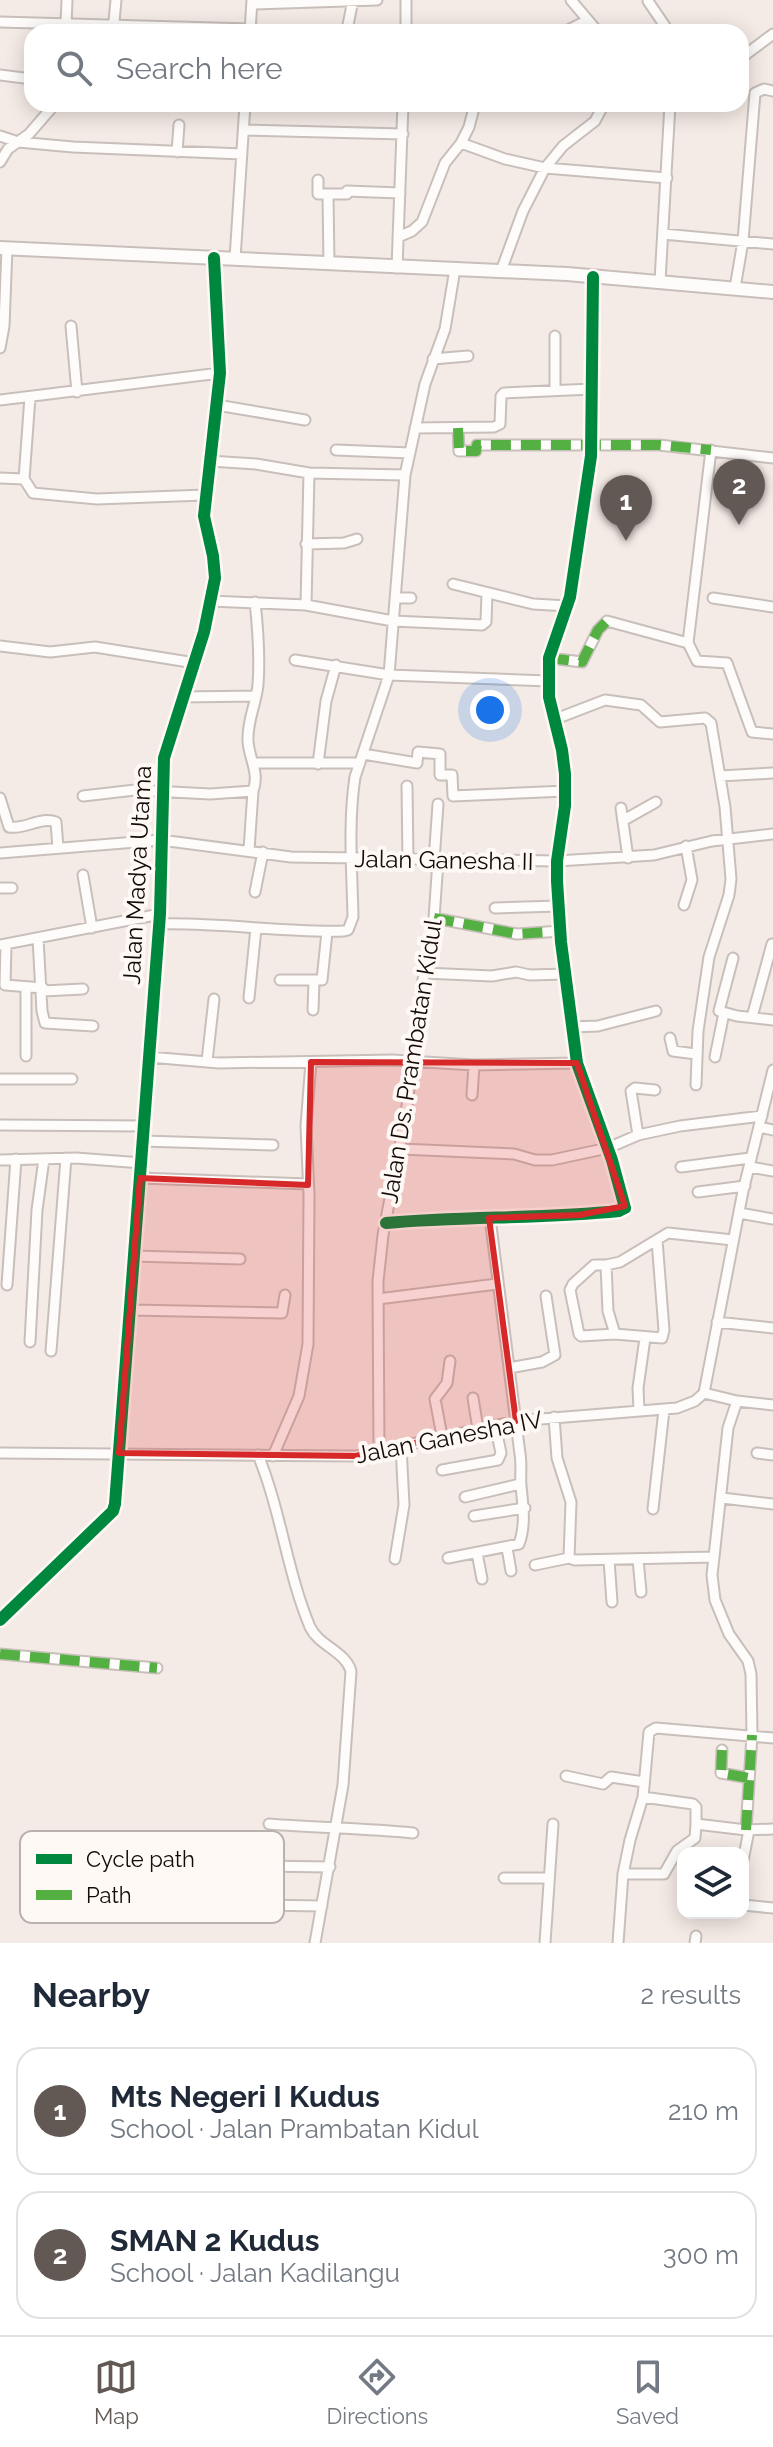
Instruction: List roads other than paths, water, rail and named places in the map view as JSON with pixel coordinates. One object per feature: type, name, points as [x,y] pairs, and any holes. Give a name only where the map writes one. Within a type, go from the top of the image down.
[{"type":"main road","points":[[4,248],[501,271],[773,292]]},
{"type":"street","points":[[0,22],[66,24],[67,0]]},
{"type":"street","points":[[113,24],[116,0]]},
{"type":"street","points":[[348,24],[353,0]]},
{"type":"street","points":[[250,24],[252,2],[377,0]]},
{"type":"street","points":[[406,0],[406,24]]},
{"type":"street","points":[[571,0],[591,24]]},
{"type":"street","points":[[648,1],[664,24]]},
{"type":"street","points":[[580,24],[588,20]]},
{"type":"street","points":[[749,52],[773,34]]},
{"type":"street","points":[[759,45],[773,43]]},
{"type":"street","points":[[0,75],[24,78]]},
{"type":"street","points":[[735,288],[743,241],[755,93],[764,89],[773,91]]},
{"type":"street","points":[[0,162],[8,149],[39,125],[49,112]]},
{"type":"street","points":[[235,259],[245,112]]},
{"type":"street","points":[[397,268],[403,112]]},
{"type":"street","points":[[398,237],[422,222],[445,163],[461,143],[472,112]]},
{"type":"street","points":[[501,271],[523,211],[545,168],[563,146],[595,121],[600,112]]},
{"type":"street","points":[[660,281],[670,112]]},
{"type":"street","points":[[177,152],[179,125]]},
{"type":"street","points":[[244,130],[403,134]]},
{"type":"street","points":[[0,136],[18,142],[242,154]]},
{"type":"street","points":[[461,143],[505,159],[545,168],[667,178]]},
{"type":"street","points":[[318,180],[317,192],[328,194],[347,194],[347,191],[400,193]]},
{"type":"street","points":[[328,194],[329,264]]},
{"type":"street","points":[[663,234],[773,244]]},
{"type":"street","points":[[0,348],[4,326],[4,248]]},
{"type":"street","name":"Jalan Madya Utama","points":[[0,1620],[113,1511],[142,1163],[159,919],[162,791],[167,744],[195,663],[211,601],[214,565],[206,533],[205,495],[220,373],[214,258]]},
{"type":"street","points":[[83,989],[5,985],[3,945],[159,919],[256,928],[327,932],[348,930],[353,917],[350,858],[353,793],[389,675],[405,475],[433,359],[448,317],[455,269]]},
{"type":"street","points":[[386,1223],[580,1215],[624,1209],[608,1148],[577,1063],[561,931],[557,861],[566,791],[549,681],[549,658],[568,606],[592,444],[593,277]]},
{"type":"street","points":[[71,326],[77,392]]},
{"type":"street","points":[[555,336],[555,390]]},
{"type":"street","points":[[433,359],[468,356]]},
{"type":"street","points":[[0,400],[220,373]]},
{"type":"street","points":[[415,428],[498,426],[504,393],[592,389]]},
{"type":"street","points":[[30,397],[24,479],[33,493],[97,499],[205,495]]},
{"type":"street","points":[[217,405],[305,420]]},
{"type":"street","points":[[458,428],[459,451],[476,451],[477,445],[592,444],[711,450],[773,458]]},
{"type":"street","points":[[336,450],[410,453]]},
{"type":"street","points":[[711,450],[688,643],[697,661],[727,663],[752,732],[773,734]]},
{"type":"street","points":[[210,461],[256,464],[309,473],[405,475]]},
{"type":"street","points":[[306,605],[309,473]]},
{"type":"street","points":[[0,478],[24,479]]},
{"type":"street","points":[[306,544],[344,543],[357,539]]},
{"type":"street","points":[[453,584],[533,604],[568,606]]},
{"type":"street","points":[[211,601],[306,605],[393,621],[482,625],[486,622],[487,593]]},
{"type":"street","points":[[396,598],[411,598]]},
{"type":"street","points":[[713,598],[773,607]]},
{"type":"street","points":[[249,850],[255,784],[248,725],[256,696],[259,640],[255,602]]},
{"type":"street","points":[[549,658],[582,662],[598,630],[607,621],[688,643]]},
{"type":"street","points":[[0,646],[50,652],[95,647],[195,663]]},
{"type":"street","points":[[295,660],[389,675],[549,681]]},
{"type":"street","points":[[318,764],[326,701],[336,665]]},
{"type":"street","points":[[182,697],[256,696]]},
{"type":"street","points":[[553,720],[605,700],[641,705],[660,722],[707,718],[711,723],[729,838],[729,895],[709,957],[696,1054],[696,1085]]},
{"type":"street","points":[[254,763],[318,764],[362,759],[417,763],[418,752],[440,754],[440,775],[452,775],[453,796],[566,791]]},
{"type":"street","points":[[720,776],[773,773]]},
{"type":"street","points":[[407,786],[408,860]]},
{"type":"street","points":[[83,796],[125,791],[229,794],[253,791]]},
{"type":"street","points":[[0,798],[9,827],[50,820],[56,822],[58,848]]},
{"type":"street","points":[[624,820],[656,802]]},
{"type":"street","name":"Jalan Ds. Prambatan Kidul","points":[[379,1451],[378,1275],[401,1149],[434,918],[438,804]]},
{"type":"street","points":[[621,808],[628,858]]},
{"type":"street","name":"Jalan Ganesha II","points":[[0,853],[161,840],[291,857],[557,861],[654,855],[729,838],[773,834]]},
{"type":"street","points":[[684,905],[692,882],[686,846]]},
{"type":"street","points":[[255,892],[263,852]]},
{"type":"street","points":[[83,875],[92,928]]},
{"type":"street","points":[[0,888],[12,888]]},
{"type":"street","points":[[495,908],[559,906]]},
{"type":"street","points":[[434,918],[517,934],[561,931]]},
{"type":"street","points":[[249,998],[256,928]]},
{"type":"street","points":[[280,980],[322,979],[327,932]]},
{"type":"street","points":[[38,938],[45,1023],[93,1026]]},
{"type":"street","points":[[752,1017],[772,944]]},
{"type":"street","points":[[733,958],[719,1009],[724,1013],[773,1020]]},
{"type":"street","points":[[424,973],[492,976],[516,972],[530,975],[566,974]]},
{"type":"street","points":[[313,1010],[314,981]]},
{"type":"street","points":[[26,987],[26,1056]]},
{"type":"street","points":[[207,1061],[214,999]]},
{"type":"street","points":[[572,1027],[598,1026],[656,1011]]},
{"type":"street","points":[[715,1057],[724,1013]]},
{"type":"street","points":[[670,1038],[673,1051],[696,1054]]},
{"type":"street","points":[[149,1057],[290,1063],[577,1063]]},
{"type":"street","points":[[273,1456],[299,1396],[308,1344],[302,1184],[310,1062]]},
{"type":"street","points":[[472,1095],[474,1065]]},
{"type":"street","points":[[773,1070],[769,1102],[759,1127],[733,1240],[704,1393],[773,1405]]},
{"type":"street","points":[[0,1079],[72,1079]]},
{"type":"street","points":[[638,1135],[631,1091],[635,1088],[655,1090]]},
{"type":"street","points":[[401,1149],[514,1154],[535,1160],[552,1160],[608,1148],[638,1135],[700,1122],[762,1116]]},
{"type":"street","points":[[0,1125],[144,1126]]},
{"type":"street","points":[[759,1127],[773,1130]]},
{"type":"street","points":[[143,1141],[273,1145]]},
{"type":"street","points":[[51,1351],[66,1158]]},
{"type":"street","points":[[0,1160],[66,1158],[142,1163]]},
{"type":"street","points":[[7,1285],[16,1159]]},
{"type":"street","points":[[30,1342],[37,1210],[44,1159]]},
{"type":"street","points":[[681,1167],[750,1162],[773,1171]]},
{"type":"street","points":[[140,1178],[302,1184]]},
{"type":"street","points":[[698,1192],[745,1186]]},
{"type":"street","points":[[739,1213],[773,1219]]},
{"type":"street","points":[[448,1558],[520,1543],[525,1508],[520,1484],[523,1471],[490,1218]]},
{"type":"street","points":[[657,1240],[663,1334],[659,1339],[615,1334],[581,1336],[570,1290],[594,1265],[616,1264],[657,1240],[671,1232],[733,1240]]},
{"type":"street","points":[[134,1256],[240,1259]]},
{"type":"street","points":[[606,1265],[608,1311],[615,1334]]},
{"type":"street","points":[[378,1299],[497,1284]]},
{"type":"street","points":[[130,1310],[282,1313],[285,1295]]},
{"type":"street","points":[[509,1368],[542,1362],[555,1355],[546,1296]]},
{"type":"street","points":[[717,1322],[773,1328]]},
{"type":"street","points":[[639,1410],[638,1388],[645,1338]]},
{"type":"street","points":[[442,1436],[435,1399],[447,1383],[450,1361]]},
{"type":"street","name":"Jalan Ganesha IV","points":[[0,1453],[356,1456],[516,1421],[664,1410],[687,1405],[704,1393]]},
{"type":"street","points":[[473,1398],[478,1429]]},
{"type":"street","points":[[737,1401],[728,1428],[712,1584],[729,1634],[750,1668],[752,1735],[745,1847]]},
{"type":"street","points":[[653,1509],[664,1410]]},
{"type":"street","points":[[554,1417],[557,1458],[571,1502],[569,1558]]},
{"type":"street","points":[[442,1470],[498,1460],[501,1453],[495,1425]]},
{"type":"street","points":[[395,1559],[404,1505],[401,1446]]},
{"type":"street","points":[[757,1453],[773,1455]]},
{"type":"street","points":[[258,1455],[272,1491],[311,1629],[318,1639],[348,1663],[351,1671],[348,1743],[330,1867],[315,1943]]},
{"type":"street","points":[[465,1497],[520,1484]]},
{"type":"street","points":[[722,1498],[773,1504]]},
{"type":"street","points":[[474,1516],[525,1508]]},
{"type":"street","points":[[507,1548],[511,1571]]},
{"type":"street","points":[[477,1553],[482,1579]]},
{"type":"street","points":[[535,1565],[569,1558],[714,1557]]},
{"type":"street","points":[[638,1559],[641,1592]]},
{"type":"street","points":[[609,1560],[612,1602]]},
{"type":"street","points":[[0,1654],[157,1668]]},
{"type":"street","points":[[618,1943],[623,1874],[643,1797],[648,1734],[652,1729],[773,1738]]},
{"type":"street","points":[[722,1750],[721,1773],[749,1778]]},
{"type":"street","points":[[566,1776],[603,1784],[610,1777],[644,1782]]},
{"type":"street","points":[[623,1874],[664,1874],[679,1848],[695,1838],[696,1807],[693,1804],[643,1797]]},
{"type":"street","points":[[269,1824],[413,1833]]},
{"type":"street","points":[[545,1943],[553,1824]]},
{"type":"street","points":[[696,1824],[747,1830],[773,1829]]},
{"type":"street","points":[[284,1866],[330,1867]]},
{"type":"street","points":[[504,1878],[549,1878]]},
{"type":"street","points":[[284,1905],[322,1906]]},
{"type":"street","points":[[749,1906],[773,1908]]},
{"type":"place","name":"SMAN 2 Kudus","points":[[739,525]]},
{"type":"place","name":"Mts Negeri I Kudus","points":[[626,541]]}]
